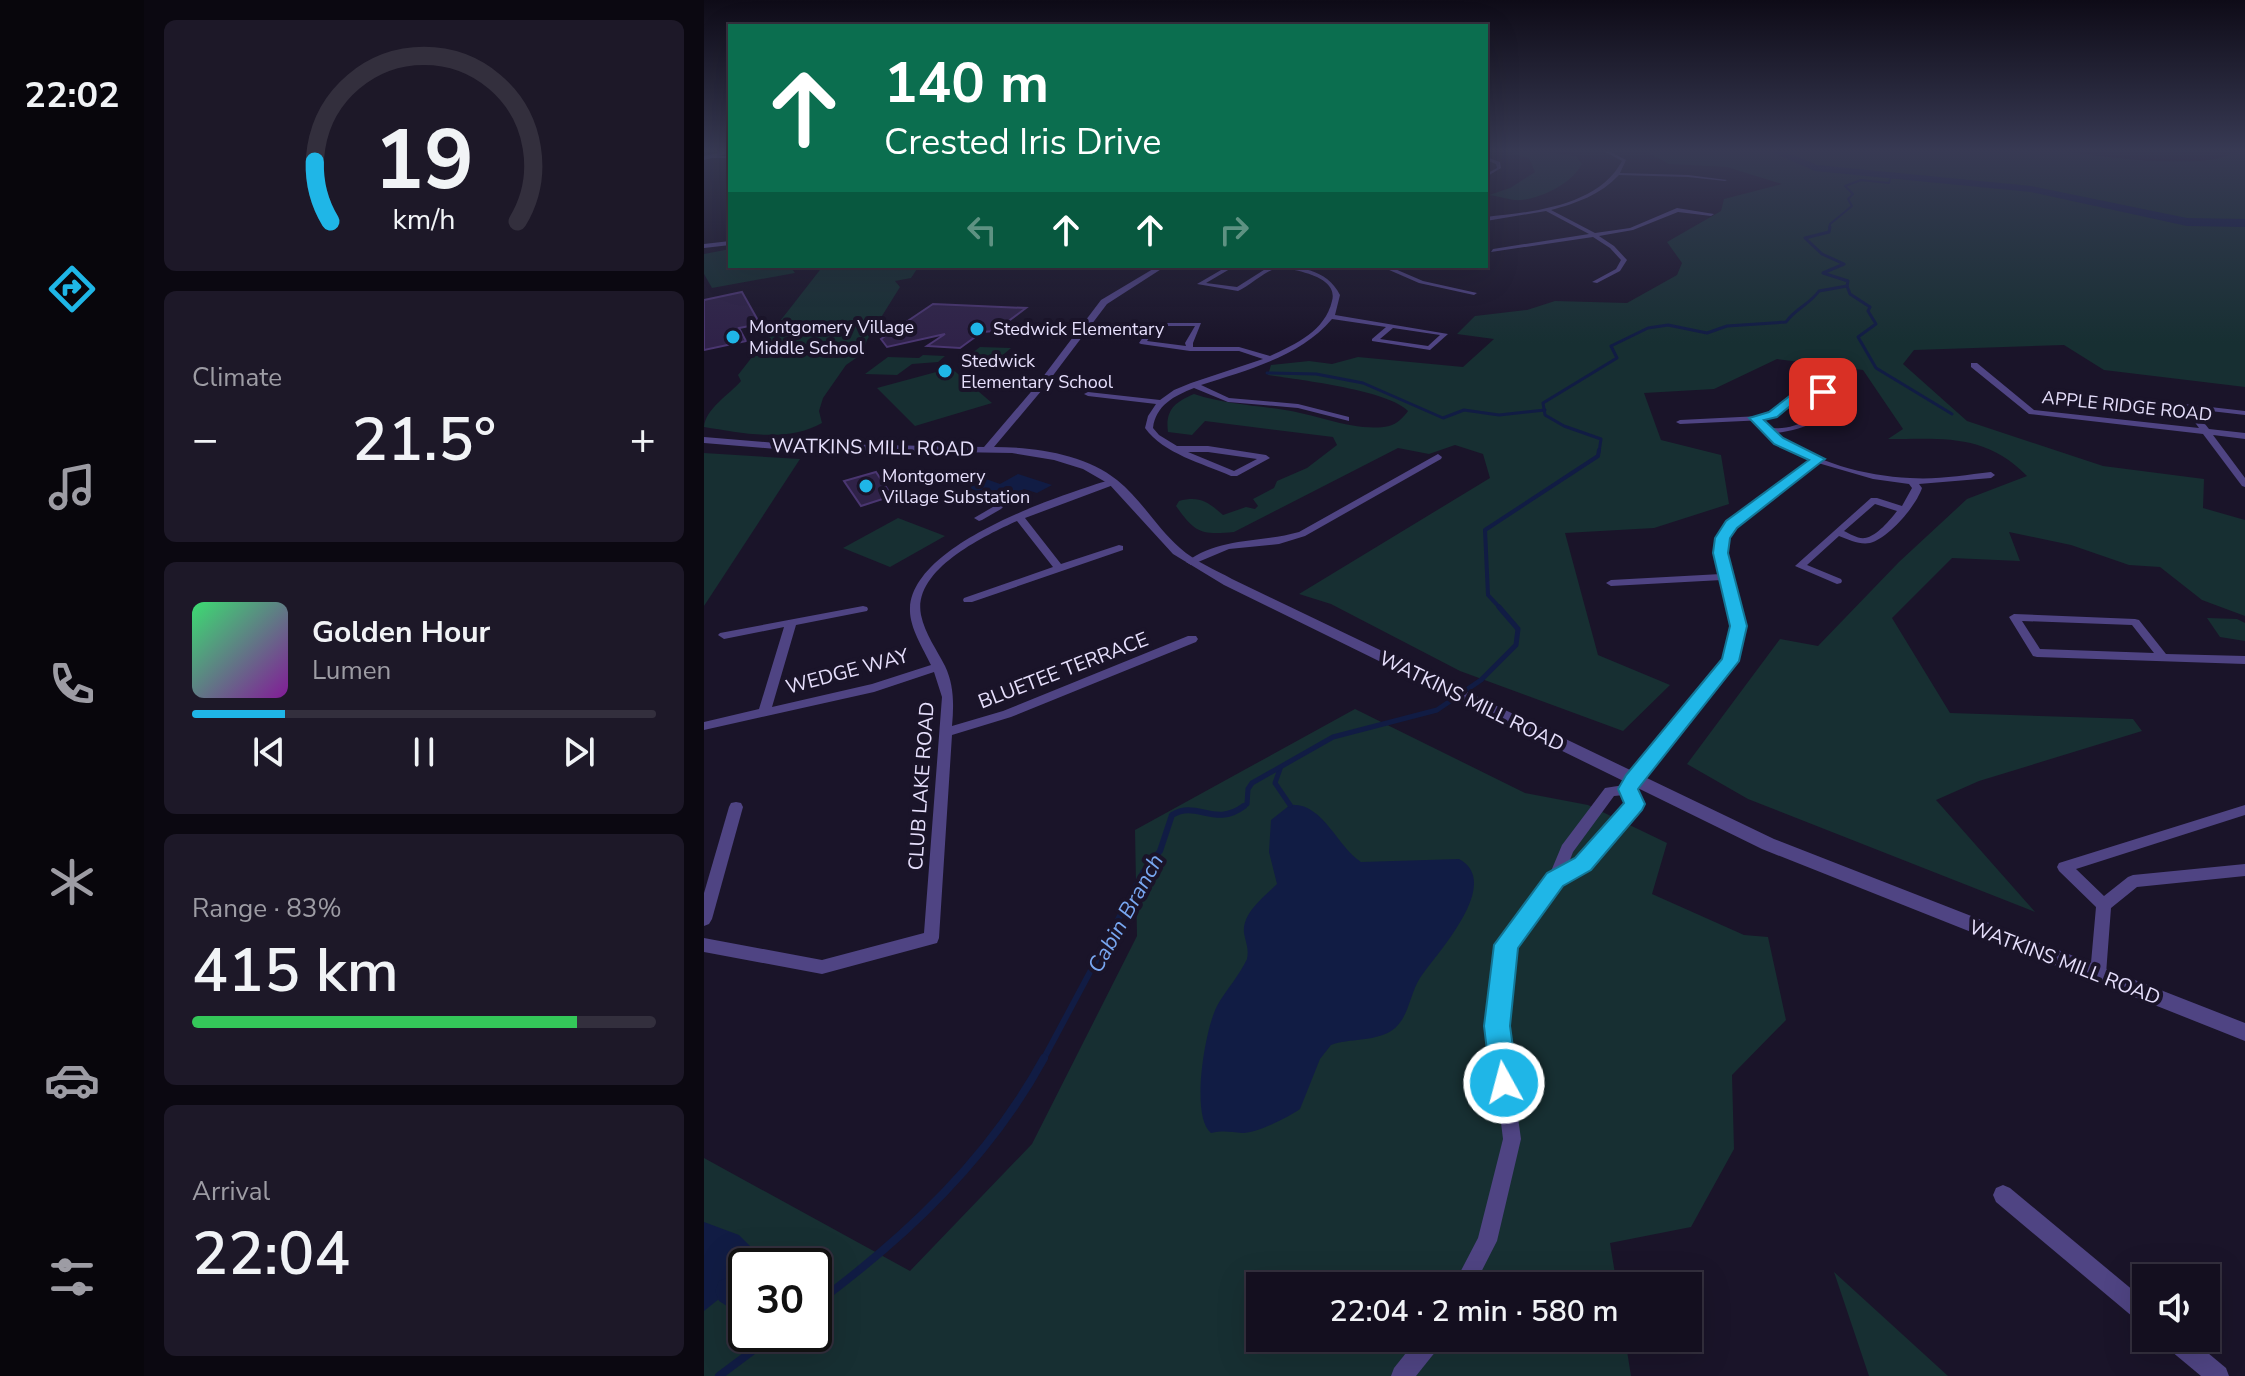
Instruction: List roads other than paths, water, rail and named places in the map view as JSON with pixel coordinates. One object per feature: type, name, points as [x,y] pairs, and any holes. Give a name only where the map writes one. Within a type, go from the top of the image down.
[{"type":"street","points":[[1488,218],[1515,214]]},
{"type":"street","points":[[1554,214],[1619,251],[1624,260],[1618,270],[1595,282]]},
{"type":"street","points":[[1493,251],[1640,227],[1668,214]]},
{"type":"street","points":[[704,246],[728,243]]},
{"type":"street","points":[[987,449],[1039,388],[1104,302],[1160,268]]},
{"type":"street","points":[[1228,268],[1200,284],[1238,289],[1271,268]]},
{"type":"street","points":[[1175,449],[1208,449],[1266,458],[1234,474],[1175,449],[1156,437],[1149,428],[1150,418],[1161,402],[1194,385],[1302,343],[1333,317],[1337,307],[1333,285],[1313,274],[1279,268]]},
{"type":"street","points":[[1388,268],[1421,282],[1474,293]]},
{"type":"street","points":[[1333,317],[1445,334],[1430,348],[1374,340],[1391,326]]},
{"type":"street","points":[[1190,349],[1189,343],[1199,324],[1155,324],[1143,343],[1190,349],[1239,349],[1269,358]]},
{"type":"street","name":"APPLE RIDGE ROAD","points":[[1974,365],[2032,412],[2245,436]]},
{"type":"street","points":[[1194,385],[1228,400],[1298,406],[1346,419]]},
{"type":"street","points":[[1680,422],[1755,418],[1773,414],[1805,387],[1840,396],[1823,418],[1813,424],[1768,431]]},
{"type":"street","points":[[1088,394],[1161,402]]},
{"type":"street","points":[[2245,413],[2187,406],[2245,484]]},
{"type":"street","points":[[1755,418],[1778,441],[1845,468],[1912,481],[1991,475]]},
{"type":"street","name":"WATKINS MILL ROAD","points":[[704,440],[809,447],[987,449],[1056,457],[1087,467],[1113,482],[1169,544],[1191,562],[1492,711],[1631,785],[1811,862],[2245,1032]]},
{"type":"street","points":[[1191,562],[1227,546],[1279,541],[1310,531],[1438,457]]},
{"type":"street","points":[[1470,1272],[1487,1241],[1512,1139],[1497,1026],[1506,945],[1555,879],[1567,849],[1610,792],[1631,785],[1731,661],[1738,626],[1721,553],[1726,531],[1818,459]]},
{"type":"street","points":[[1837,532],[1867,540],[1917,495],[1912,481]]},
{"type":"street","name":"CLUB LAKE ROAD","points":[[704,945],[822,967],[931,938],[948,697],[939,666],[915,609],[924,582],[938,564],[961,547],[1019,517],[1113,482]]},
{"type":"street","points":[[1837,581],[1800,566],[1874,500],[1903,510]]},
{"type":"street","points":[[979,518],[998,507]]},
{"type":"street","points":[[1019,517],[1059,568]]},
{"type":"street","points":[[968,600],[1119,548]]},
{"type":"street","points":[[1611,583],[1726,577]]},
{"type":"street","points":[[724,635],[863,609]]},
{"type":"street","points":[[2163,657],[2135,622],[2014,617],[2037,653],[2245,660]]},
{"type":"street","name":"WEDGE WAY","points":[[764,713],[791,623]]},
{"type":"street","name":"BLUETEE TERRACE","points":[[947,732],[1007,714],[1192,639]]},
{"type":"street","name":"WEDGE WAY","points":[[704,726],[874,688],[939,666]]},
{"type":"street","points":[[1555,879],[1583,864],[1635,804],[1631,785]]},
{"type":"street","points":[[704,919],[712,868],[736,807]]},
{"type":"street","points":[[2104,905],[2064,867],[2245,810]]},
{"type":"street","points":[[2098,974],[2104,905],[2133,881],[2245,870]]},
{"type":"street","points":[[2003,1195],[2132,1303]]},
{"type":"street","points":[[1402,1376],[1421,1352]]},
{"type":"street","points":[[2190,1352],[2218,1376]]},
{"type":"water","points":[[1018,474],[1052,485],[1037,493],[1024,489],[1004,500],[969,488],[986,479],[1000,484]]},
{"type":"water","points":[[1290,805],[1302,806],[1321,818],[1361,862],[1459,859],[1471,870],[1474,884],[1470,901],[1451,937],[1420,978],[1397,1026],[1377,1037],[1331,1045],[1320,1059],[1300,1109],[1288,1116],[1248,1133],[1211,1133],[1201,1109],[1208,1033],[1217,1006],[1247,959],[1246,919],[1277,884],[1269,852],[1271,820]]},
{"type":"water","points":[[704,1222],[739,1235],[752,1248],[728,1248],[728,1292],[704,1311]]},
{"type":"waterway","name":"Cabin Branch","points":[[1829,229],[1830,224],[1842,214]]},
{"type":"waterway","points":[[2150,214],[2187,222],[2245,223]]},
{"type":"waterway","name":"Cabin Branch","points":[[1830,227],[1829,232],[1805,238],[1822,254],[1844,264],[1823,273],[1848,281],[1847,286]]},
{"type":"waterway","name":"Cabin Branch","points":[[1544,410],[1543,403],[1617,358],[1611,346],[1648,328],[1668,325],[1707,333],[1727,326],[1786,322],[1819,291],[1847,286]]},
{"type":"waterway","points":[[1847,286],[1850,294],[1870,307],[1868,311],[1876,324],[1858,337],[1876,368],[1952,414]]},
{"type":"waterway","points":[[1267,373],[1316,374],[1363,383],[1443,418],[1464,410],[1499,415],[1544,410]]},
{"type":"waterway","name":"Cabin Branch","points":[[1544,410],[1545,415],[1564,426],[1601,439],[1599,452]]},
{"type":"waterway","name":"Cabin Branch","points":[[1501,609],[1488,595],[1485,530],[1598,456],[1599,450]]},
{"type":"waterway","name":"Cabin Branch","points":[[1244,806],[1252,783],[1333,737],[1437,710],[1481,680],[1516,645],[1518,629],[1499,607]]},
{"type":"waterway","points":[[1280,769],[1275,783],[1290,805]]},
{"type":"waterway","name":"Cabin Branch","points":[[1043,1060],[1144,871],[1160,851],[1172,815],[1190,810],[1224,815],[1244,806]]},
{"type":"waterway","name":"Cabin Branch","points":[[832,1291],[913,1224],[943,1194],[998,1130],[1044,1058]]},
{"type":"waterway","name":"Cabin Branch","points":[[719,1376],[751,1352]]},
{"type":"place","name":"Stedwick Elementary","points":[[977,329]]},
{"type":"place","name":"Montgomery Village Middle School","points":[[733,337]]},
{"type":"place","name":"Stedwick Elementary School","points":[[945,371]]},
{"type":"place","name":"Montgomery Village Substation","points":[[866,486]]}]
